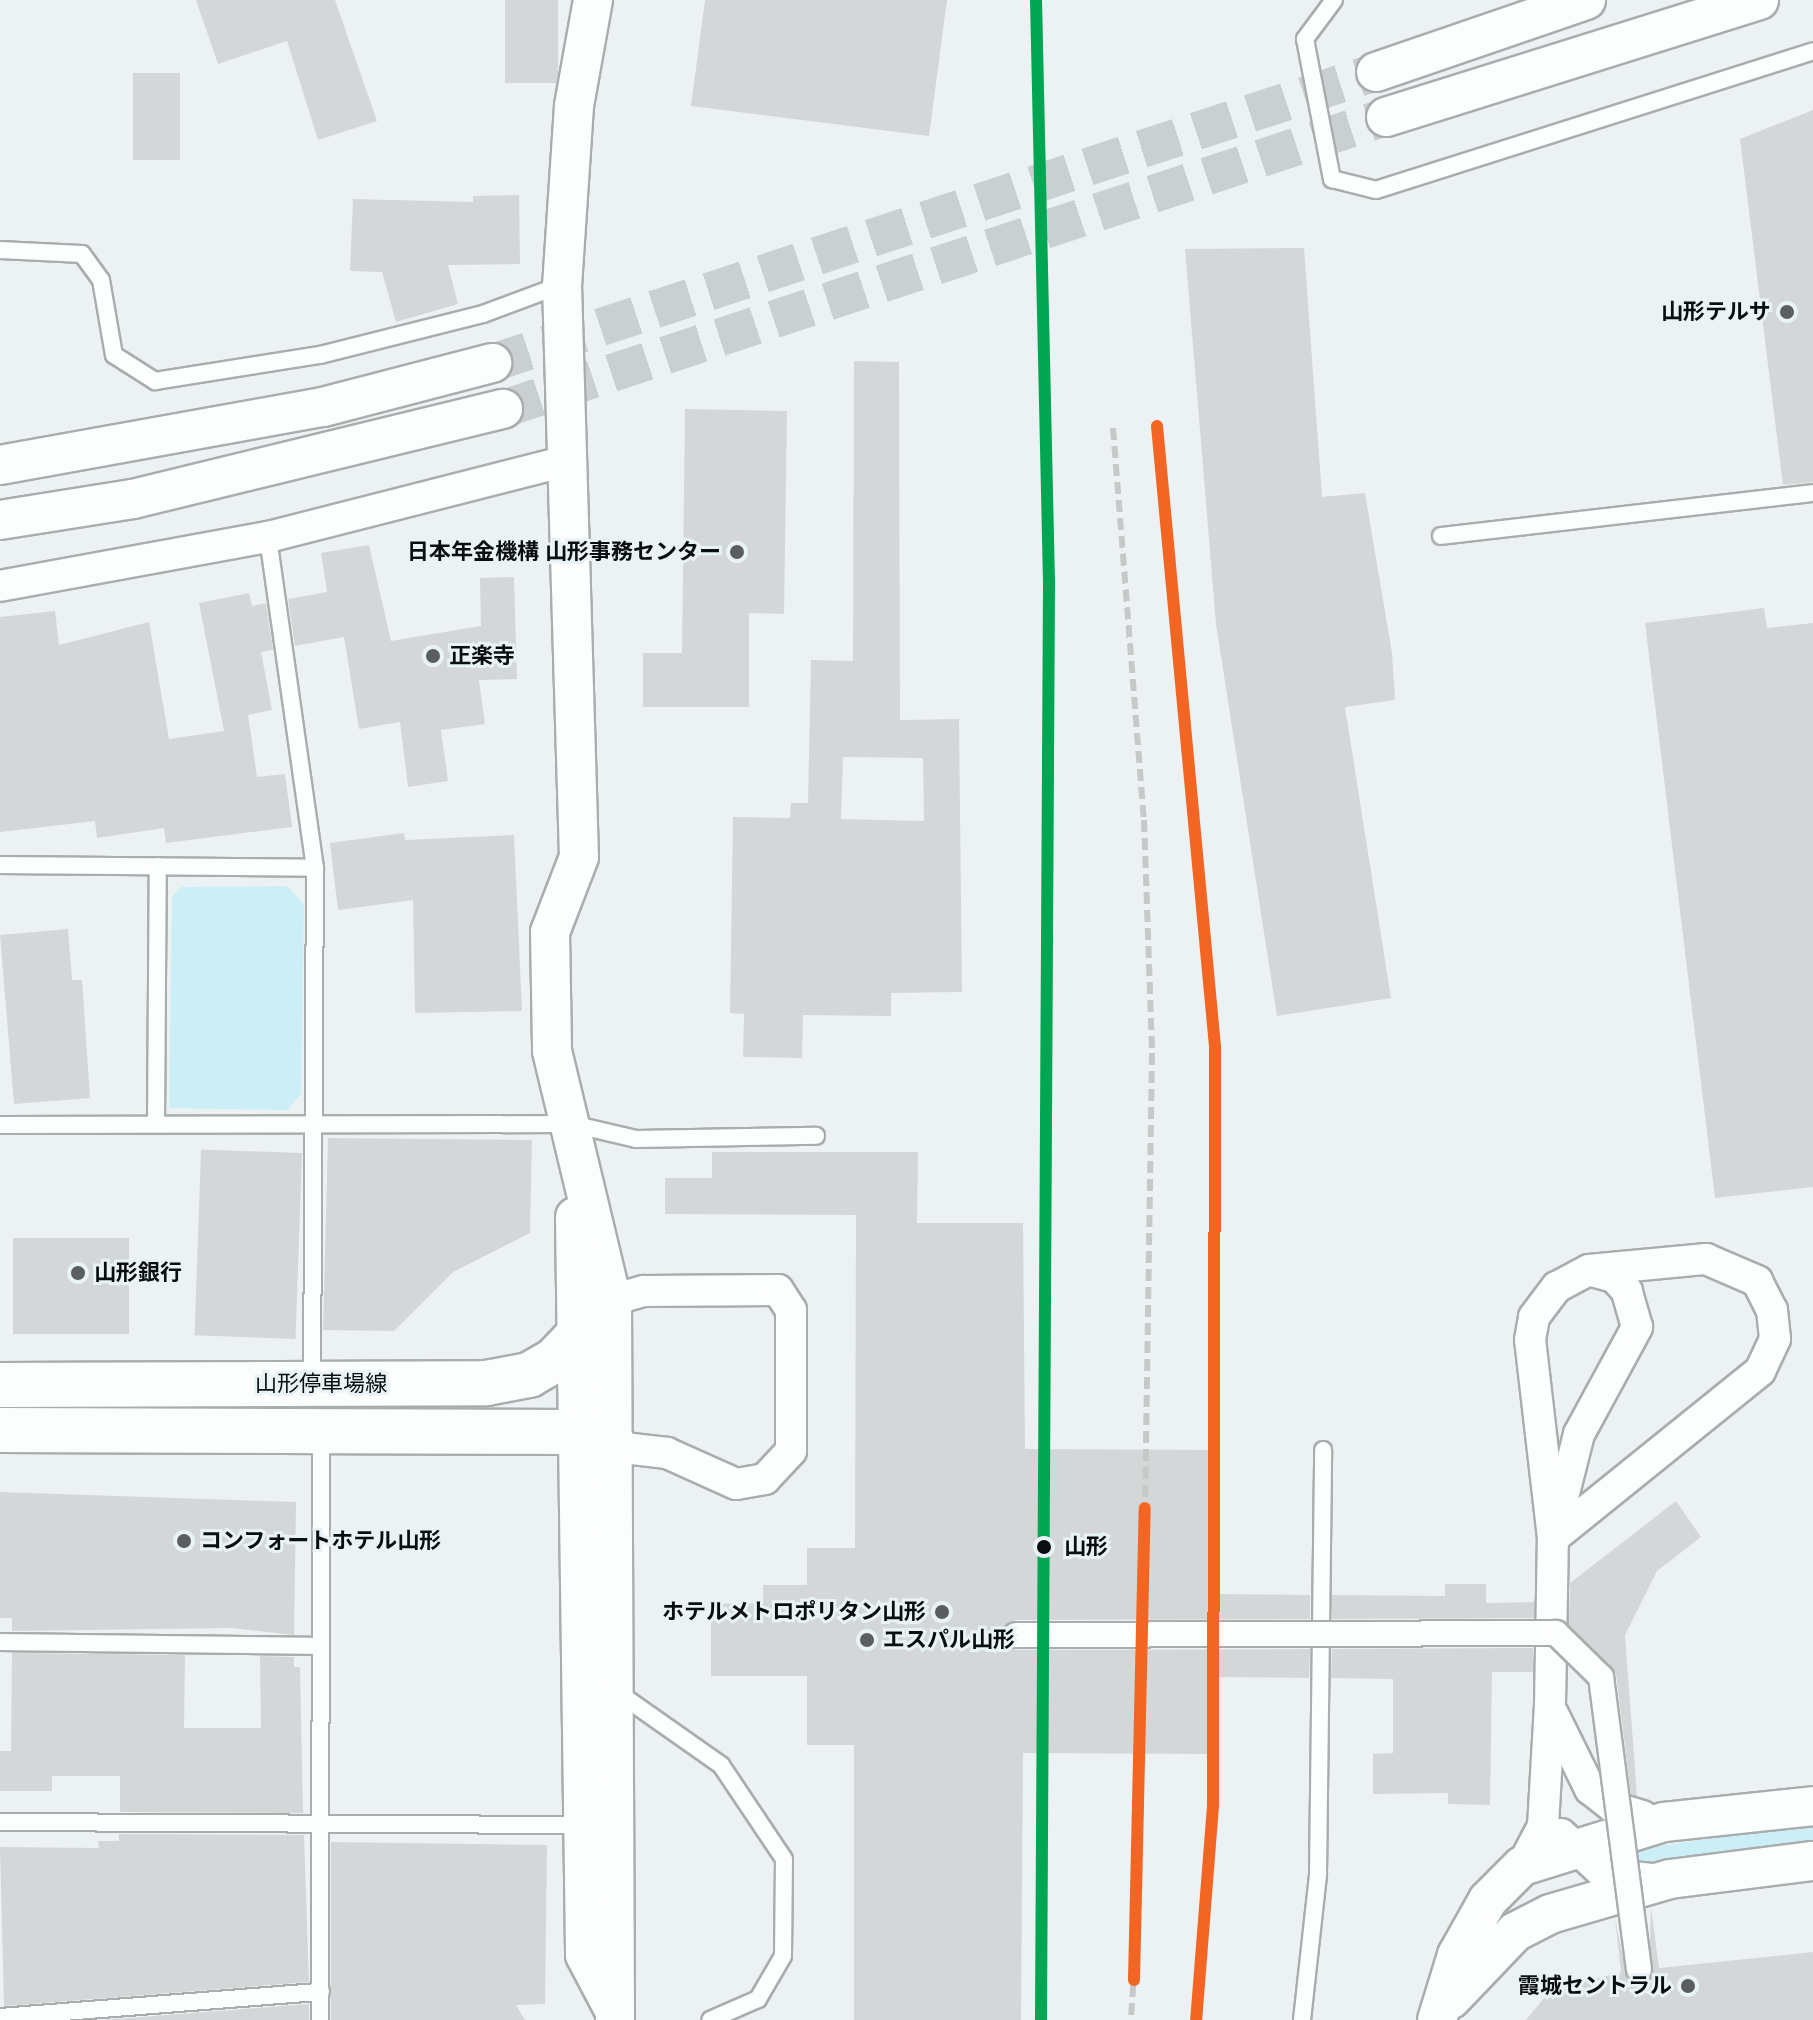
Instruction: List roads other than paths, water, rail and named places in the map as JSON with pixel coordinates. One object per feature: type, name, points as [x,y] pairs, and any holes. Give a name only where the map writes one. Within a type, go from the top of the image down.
[{"type":"main road","name":"山形停車場線","points":[[0,1385],[486,1383],[529,1375],[555,1360],[595,1314]]},
{"type":"main road","points":[[0,1430],[599,1440]]},
{"type":"street","points":[[593,0],[574,106],[562,285],[570,460],[579,857],[550,932],[552,1051],[572,1124],[595,1314],[599,1440],[617,1692],[623,2019]]},
{"type":"street","points":[[1376,72],[1586,0]]},
{"type":"street","points":[[1386,117],[1759,0]]},
{"type":"street","points":[[0,465],[323,407],[492,363]]},
{"type":"street","points":[[0,520],[133,499],[503,409]]},
{"type":"street","points":[[0,586],[268,537],[570,460]]},
{"type":"street","points":[[1438,2016],[1457,1955],[1488,1900],[1522,1866],[1543,1826],[1550,1705],[1553,1538],[1530,1340],[1534,1317],[1557,1287],[1589,1270],[1706,1259],[1732,1266],[1757,1281],[1772,1310],[1775,1339],[1760,1371],[1553,1538]]},
{"type":"street","points":[[1553,1538],[1579,1434],[1637,1327],[1627,1291],[1614,1277],[1589,1270]]},
{"type":"street","points":[[595,1314],[644,1291],[778,1290],[791,1310],[791,1451],[765,1479],[736,1484],[667,1453],[599,1440]]},
{"type":"street","points":[[599,1440],[581,1825],[585,1955],[623,2019]]},
{"type":"street","points":[[1016,1635],[1556,1633],[1601,1677],[1639,1970]]},
{"type":"street","points":[[1550,1705],[1569,1759],[1590,1789],[1613,1807],[1664,1822]]},
{"type":"street","points":[[1543,1793],[1569,1846],[1604,1874],[1670,1879]]},
{"type":"street","points":[[1522,1866],[1569,1846],[1664,1822],[1813,1806]]},
{"type":"street","points":[[1438,2016],[1515,1932],[1563,1909],[1670,1879],[1813,1861]]},
{"type":"lane","points":[[1334,0],[1305,39],[1332,179],[1376,190],[1813,51]]},
{"type":"lane","points":[[0,250],[82,254],[101,280],[114,355],[155,381],[320,355],[483,314],[562,285]]},
{"type":"lane","points":[[1441,536],[1813,493]]},
{"type":"lane","points":[[268,537],[315,868],[317,1124],[312,1385]]},
{"type":"lane","points":[[0,865],[315,868]]},
{"type":"lane","points":[[156,1124],[158,866]]},
{"type":"lane","points":[[0,1125],[572,1124],[636,1139],[816,1136]]},
{"type":"lane","points":[[320,2020],[321,1434]]},
{"type":"lane","points":[[1302,2020],[1318,1874],[1323,1450]]},
{"type":"lane","points":[[0,1642],[319,1646]]},
{"type":"lane","points":[[617,1692],[721,1765],[784,1859],[783,1956],[758,1999],[710,2020]]},
{"type":"lane","points":[[0,1822],[320,1821],[581,1825]]},
{"type":"lane","points":[[0,2017],[321,1992]]},
{"type":"tunnel","points":[[492,363],[1376,72]]},
{"type":"tunnel","points":[[503,409],[1386,117]]},
{"type":"railway","points":[[1157,426],[1181,665]]},
{"type":"railway","points":[[1113,428],[1144,820],[1152,1053],[1139,1895],[1131,2020]]},
{"type":"place","name":"山形テルサ","points":[[1787,312]]},
{"type":"place","name":"日本年金機構 山形事務センター","points":[[737,552]]},
{"type":"place","name":"正楽寺","points":[[433,656]]},
{"type":"place","name":"山形銀行","points":[[78,1273]]},
{"type":"place","name":"コンフォートホテル山形","points":[[184,1541]]},
{"type":"place","name":"山形","points":[[1044,1547]]},
{"type":"place","name":"ホテルメトロポリタン山形","points":[[942,1612]]},
{"type":"place","name":"エスパル山形","points":[[867,1640]]},
{"type":"place","name":"霞城セントラル","points":[[1688,1986]]}]
